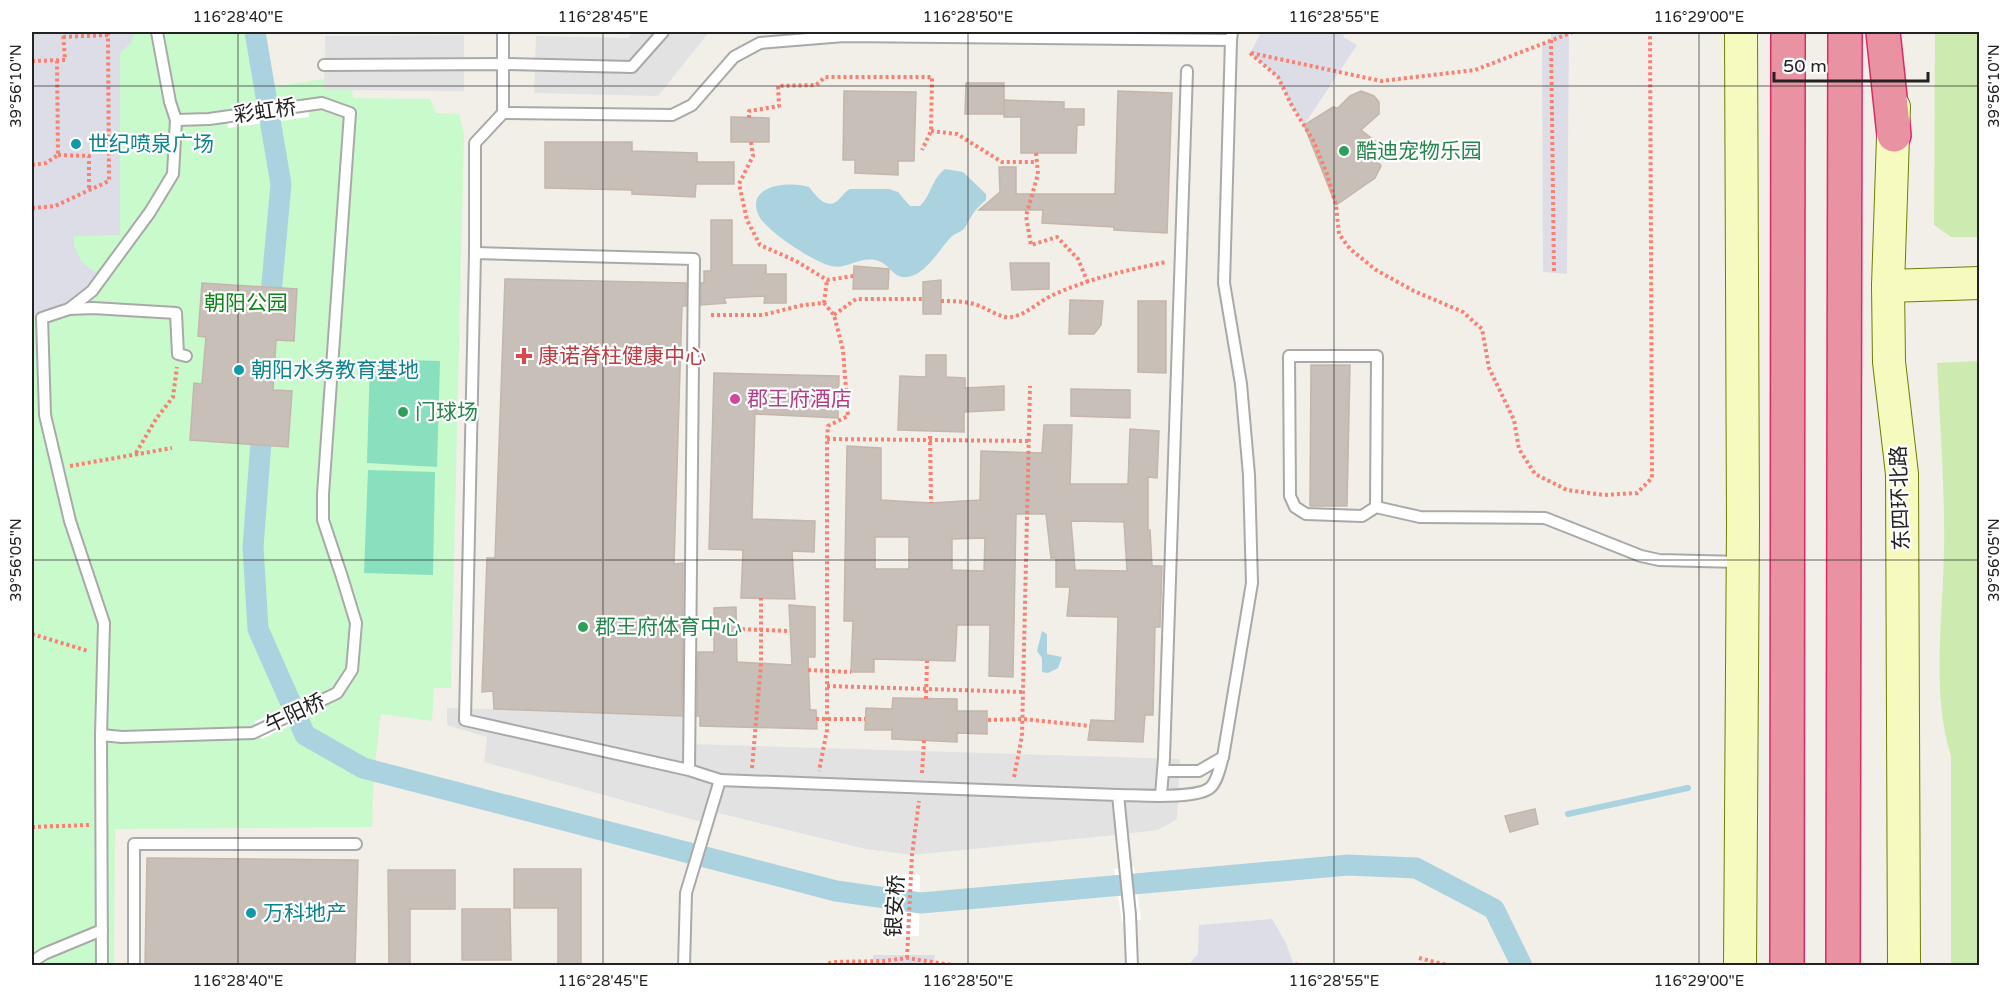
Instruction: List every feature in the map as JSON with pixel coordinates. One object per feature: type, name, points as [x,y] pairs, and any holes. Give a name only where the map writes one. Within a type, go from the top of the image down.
[{"type":"highway","points":[[1787,963],[1788,32]]},
{"type":"highway","points":[[1843,964],[1845,32]]},
{"type":"highway","points":[[1883,32],[1894,135]]},
{"type":"street","points":[[1740,966],[1743,562],[1741,32]]},
{"type":"street","name":"东四环北路","points":[[1895,32],[1894,135],[1888,286],[1889,362],[1902,474],[1904,966]]},
{"type":"street","points":[[1888,286],[1980,283]]},
{"type":"lane","points":[[69,309],[92,291],[150,212],[174,174],[176,120],[170,102],[157,32]]},
{"type":"lane","points":[[503,32],[503,113],[476,143],[476,253],[465,720],[688,770],[720,780],[1118,795],[1192,795],[1210,788],[1217,777],[1223,757],[1252,583],[1249,475],[1242,384],[1224,283],[1231,36],[995,34],[844,36],[760,43],[734,57],[692,105],[672,115],[503,113]]},
{"type":"lane","points":[[324,65],[503,64],[632,67],[663,32]]},
{"type":"lane","points":[[1161,795],[1187,71]]},
{"type":"lane","name":"彩虹桥","points":[[176,120],[209,119],[322,103],[350,113],[323,494],[323,520],[356,623],[352,670],[337,693]]},
{"type":"lane","points":[[476,253],[694,259],[688,770]]},
{"type":"lane","points":[[102,966],[101,735],[104,623],[70,521],[45,415],[37,318],[69,309],[93,308],[176,313],[182,355]]},
{"type":"lane","points":[[1376,507],[1377,356],[1289,356],[1290,496],[1295,507],[1306,514],[1362,516],[1376,507],[1420,517],[1545,518],[1641,556],[1659,560],[1743,562]]},
{"type":"lane","name":"午阳桥","points":[[101,735],[122,737],[253,733],[337,693]]},
{"type":"lane","points":[[1162,771],[1199,771],[1223,757]]},
{"type":"lane","points":[[684,966],[686,893],[705,823],[720,780]]},
{"type":"lane","points":[[1118,795],[1131,915],[1132,966]]},
{"type":"lane","points":[[134,966],[134,844],[356,844]]},
{"type":"lane","points":[[32,962],[44,954],[102,930]]},
{"type":"path","points":[[1250,53],[1381,81],[1475,70],[1570,32]]},
{"type":"path","points":[[1231,36],[1278,76],[1292,106],[1313,140],[1327,174],[1336,205],[1339,234],[1350,249],[1376,270],[1414,291],[1463,312],[1482,329],[1489,368],[1514,420],[1519,449],[1535,474],[1567,490],[1604,495],[1637,493],[1652,478],[1650,32]]},
{"type":"path","points":[[32,61],[65,60],[63,34],[108,33],[109,181],[55,206],[32,208]]},
{"type":"path","points":[[1551,40],[1554,272]]},
{"type":"path","points":[[57,61],[58,155]]},
{"type":"path","points":[[748,118],[748,111],[779,106],[778,86],[816,85],[825,76],[932,76],[931,131],[922,150]]},
{"type":"path","points":[[957,134],[958,128]]},
{"type":"path","points":[[931,131],[957,134],[1002,162],[1037,162]]},
{"type":"path","points":[[751,142],[753,156],[739,184],[747,220],[760,245],[796,261],[827,280],[854,276]]},
{"type":"path","points":[[1036,153],[1038,174],[1026,216],[1031,245],[1057,237],[1078,259],[1088,283]]},
{"type":"path","points":[[32,165],[46,163],[58,155],[89,156],[89,190]]},
{"type":"path","points":[[940,301],[958,301],[976,305],[1008,318],[1019,315],[1054,294],[1128,269],[1181,259]]},
{"type":"path","points":[[816,783],[827,730],[828,426],[848,416],[843,350],[834,315],[824,303],[827,280]]},
{"type":"path","points":[[834,315],[856,299],[923,299]]},
{"type":"path","points":[[711,315],[763,315],[824,303]]},
{"type":"path","points":[[135,453],[173,397],[182,355]]},
{"type":"path","points":[[1011,790],[1022,736],[1023,719],[1030,386]]},
{"type":"path","points":[[827,440],[930,438],[1029,441]]},
{"type":"path","points":[[930,438],[931,503]]},
{"type":"path","points":[[58,469],[172,448]]},
{"type":"path","points":[[751,781],[761,664],[761,598]]},
{"type":"path","points":[[736,629],[790,631]]},
{"type":"path","points":[[32,634],[104,655]]},
{"type":"path","points":[[926,699],[927,660]]},
{"type":"path","points":[[808,670],[851,672]]},
{"type":"path","points":[[827,686],[1023,692]]},
{"type":"path","points":[[816,719],[865,719]]},
{"type":"path","points":[[988,720],[1023,719],[1090,726]]},
{"type":"path","points":[[32,827],[102,824]]},
{"type":"path","name":"银安桥","points":[[907,958],[912,855]]},
{"type":"path","points":[[823,966],[832,962],[907,958],[958,966]]},
{"type":"path","points":[[1419,958],[1451,966]]},
{"type":"green space","name":"朝阳公园","points":[[32,32],[255,32],[265,88],[324,79],[324,90],[352,90],[353,98],[430,99],[436,113],[459,114],[464,134],[451,688],[434,688],[432,721],[381,714],[374,771],[372,827],[115,829],[114,965],[32,965]]},
{"type":"green space","points":[[1935,32],[1979,32],[1979,237],[1951,237],[1934,225]]},
{"type":"green space","name":"门球场","points":[[370,359],[440,361],[437,467],[367,463]]},
{"type":"green space","points":[[1979,361],[1980,965],[1951,966],[1951,756],[1941,707],[1940,681],[1944,527],[1937,363]]},
{"type":"green space","name":"门球场","points":[[368,470],[435,472],[433,575],[364,573]]},
{"type":"shaded area","name":"世纪喷泉广场","points":[[32,32],[133,32],[134,34],[130,44],[120,53],[120,235],[74,236],[74,245],[81,261],[102,278],[92,291],[42,318],[32,318]]},
{"type":"shaded area","points":[[633,32],[709,32],[658,96],[534,93],[536,36],[628,38]]},
{"type":"shaded area","points":[[1254,32],[1346,32],[1343,37],[1357,45],[1304,125],[1278,77],[1250,53],[1260,35]]},
{"type":"shaded area","points":[[1551,32],[1573,32],[1569,33],[1567,274],[1543,272],[1542,44],[1551,40]]},
{"type":"shaded area","points":[[464,35],[464,91],[324,90],[325,36]]},
{"type":"shaded area","points":[[447,708],[689,715],[689,744],[1180,759],[1177,819],[1158,830],[912,855],[866,849],[710,811],[705,823],[484,762],[487,737],[447,725]]},
{"type":"shaded area","points":[[1272,919],[1286,943],[1294,965],[1188,965],[1198,954],[1199,925]]},
{"type":"shaded area","points":[[873,955],[935,955],[934,965],[873,965]]},
{"type":"water","points":[[945,169],[963,172],[986,194],[986,200],[974,212],[964,229],[952,236],[924,268],[907,277],[897,275],[875,260],[863,260],[836,267],[823,263],[779,236],[762,221],[758,214],[756,204],[758,196],[772,187],[792,184],[809,187],[820,200],[828,204],[836,202],[850,189],[889,189],[898,192],[910,206],[920,206],[940,173]]},
{"type":"water","points":[[1042,631],[1047,634],[1047,654],[1062,657],[1058,668],[1048,673],[1042,672],[1042,658],[1037,651]]},
{"type":"pier","points":[[307,102],[309,117],[228,128],[226,114]]},
{"type":"pier","points":[[318,691],[326,708],[262,739],[254,722]]},
{"type":"pier","points":[[1134,867],[1141,920],[1122,922],[1114,869]]},
{"type":"pier","points":[[903,874],[920,875],[919,936],[901,935]]},
{"type":"building","points":[[966,83],[1004,83],[1004,114],[965,114]]},
{"type":"building","points":[[844,91],[916,92],[914,161],[898,161],[898,175],[855,173],[855,160],[843,160]]},
{"type":"building","points":[[1118,91],[1172,93],[1167,233],[1042,223],[1043,210],[979,210],[1000,192],[999,167],[1016,167],[1016,194],[1115,194]]},
{"type":"building","name":"酷迪宠物乐园","points":[[1361,91],[1374,96],[1379,102],[1379,114],[1361,130],[1379,144],[1373,152],[1381,166],[1375,178],[1336,205],[1304,125],[1333,107],[1338,108],[1350,96]]},
{"type":"building","points":[[1004,100],[1064,102],[1064,109],[1084,109],[1084,125],[1077,125],[1076,153],[1021,153],[1021,117],[1004,117]]},
{"type":"building","points":[[731,117],[769,118],[769,142],[731,142]]},
{"type":"building","points":[[545,142],[632,142],[632,151],[697,153],[697,162],[734,162],[734,184],[696,184],[695,197],[632,194],[632,190],[545,188]]},
{"type":"building","points":[[711,220],[732,220],[732,265],[766,265],[766,274],[786,274],[786,303],[764,303],[765,296],[724,298],[726,303],[701,305],[701,283],[704,283],[704,271],[711,271]]},
{"type":"building","points":[[1010,263],[1049,263],[1049,289],[1012,290]]},
{"type":"building","points":[[854,266],[889,269],[888,289],[853,289]]},
{"type":"building","points":[[505,279],[686,283],[686,306],[682,306],[674,564],[683,563],[682,716],[494,709],[493,691],[482,692],[487,558],[495,558]]},
{"type":"building","points":[[941,280],[941,314],[923,314],[923,282]]},
{"type":"building","name":"朝阳水务教育基地","points":[[202,283],[297,289],[294,341],[276,340],[273,390],[292,391],[288,447],[190,440],[194,383],[202,384],[206,337],[198,336]]},
{"type":"building","points":[[1070,300],[1103,301],[1101,325],[1094,334],[1069,334]]},
{"type":"building","points":[[1138,301],[1166,301],[1166,373],[1138,372]]},
{"type":"building","points":[[926,355],[946,355],[946,377],[965,378],[965,388],[1004,386],[1004,410],[964,412],[964,432],[898,430],[900,376],[926,377]]},
{"type":"building","points":[[1311,365],[1350,365],[1347,506],[1310,506]]},
{"type":"building","points":[[714,373],[839,376],[838,418],[755,414],[752,519],[815,521],[814,552],[792,551],[795,599],[741,598],[743,550],[709,549]]},
{"type":"building","points":[[1071,389],[1130,390],[1130,418],[1071,416]]},
{"type":"building","points":[[1044,425],[1072,425],[1070,484],[1128,484],[1130,429],[1159,431],[1157,478],[1148,477],[1148,530],[1150,530],[1152,566],[1162,566],[1160,627],[1155,627],[1153,715],[1145,715],[1143,742],[1088,740],[1091,720],[1115,721],[1118,617],[1067,616],[1070,587],[1056,587],[1056,558],[1051,558],[1046,514],[1016,514],[1013,677],[989,676],[990,625],[957,625],[955,661],[874,659],[874,672],[851,672],[853,621],[844,621],[847,446],[881,448],[881,500],[931,503],[980,500],[981,451],[1042,453]],"holes":[[[1071,521],[1124,522],[1127,571],[1075,570]],[[875,537],[909,537],[909,569],[875,569]],[[985,538],[984,571],[952,570],[952,539]]]},
{"type":"building","points":[[789,605],[815,607],[815,657],[808,657],[810,710],[816,710],[817,729],[700,726],[700,716],[697,716],[698,652],[714,652],[714,608],[736,607],[737,662],[792,665]]},
{"type":"building","points":[[893,698],[957,699],[957,711],[987,711],[987,734],[957,733],[957,742],[892,739],[892,730],[865,730],[866,708],[892,709]]},
{"type":"building","points":[[1535,809],[1538,824],[1510,832],[1505,816]]},
{"type":"building","name":"万科地产","points":[[147,858],[358,860],[355,966],[145,966]]},
{"type":"building","points":[[514,869],[581,869],[581,966],[558,966],[558,908],[514,908]]},
{"type":"building","points":[[388,870],[455,870],[455,909],[410,909],[410,966],[389,966]]},
{"type":"building","points":[[462,909],[510,909],[511,960],[462,960]]},
{"type":"waterway","points":[[255,32],[281,184],[269,316]]},
{"type":"waterway","points":[[263,416],[253,547],[258,629],[305,735],[363,768],[836,891],[921,903],[1348,865],[1416,868],[1494,909],[1522,966]]},
{"type":"waterway","points":[[1568,814],[1688,788]]},
{"type":"place","name":"世纪喷泉广场","points":[[76,144]]},
{"type":"place","name":"酷迪宠物乐园","points":[[1344,151]]},
{"type":"place","name":"康诺脊柱健康中心","points":[[524,356]]},
{"type":"place","name":"朝阳水务教育基地","points":[[239,370]]},
{"type":"place","name":"郡王府酒店","points":[[735,399]]},
{"type":"place","name":"门球场","points":[[403,412]]},
{"type":"place","name":"郡王府体育中心","points":[[583,627]]},
{"type":"place","name":"万科地产","points":[[251,913]]}]
